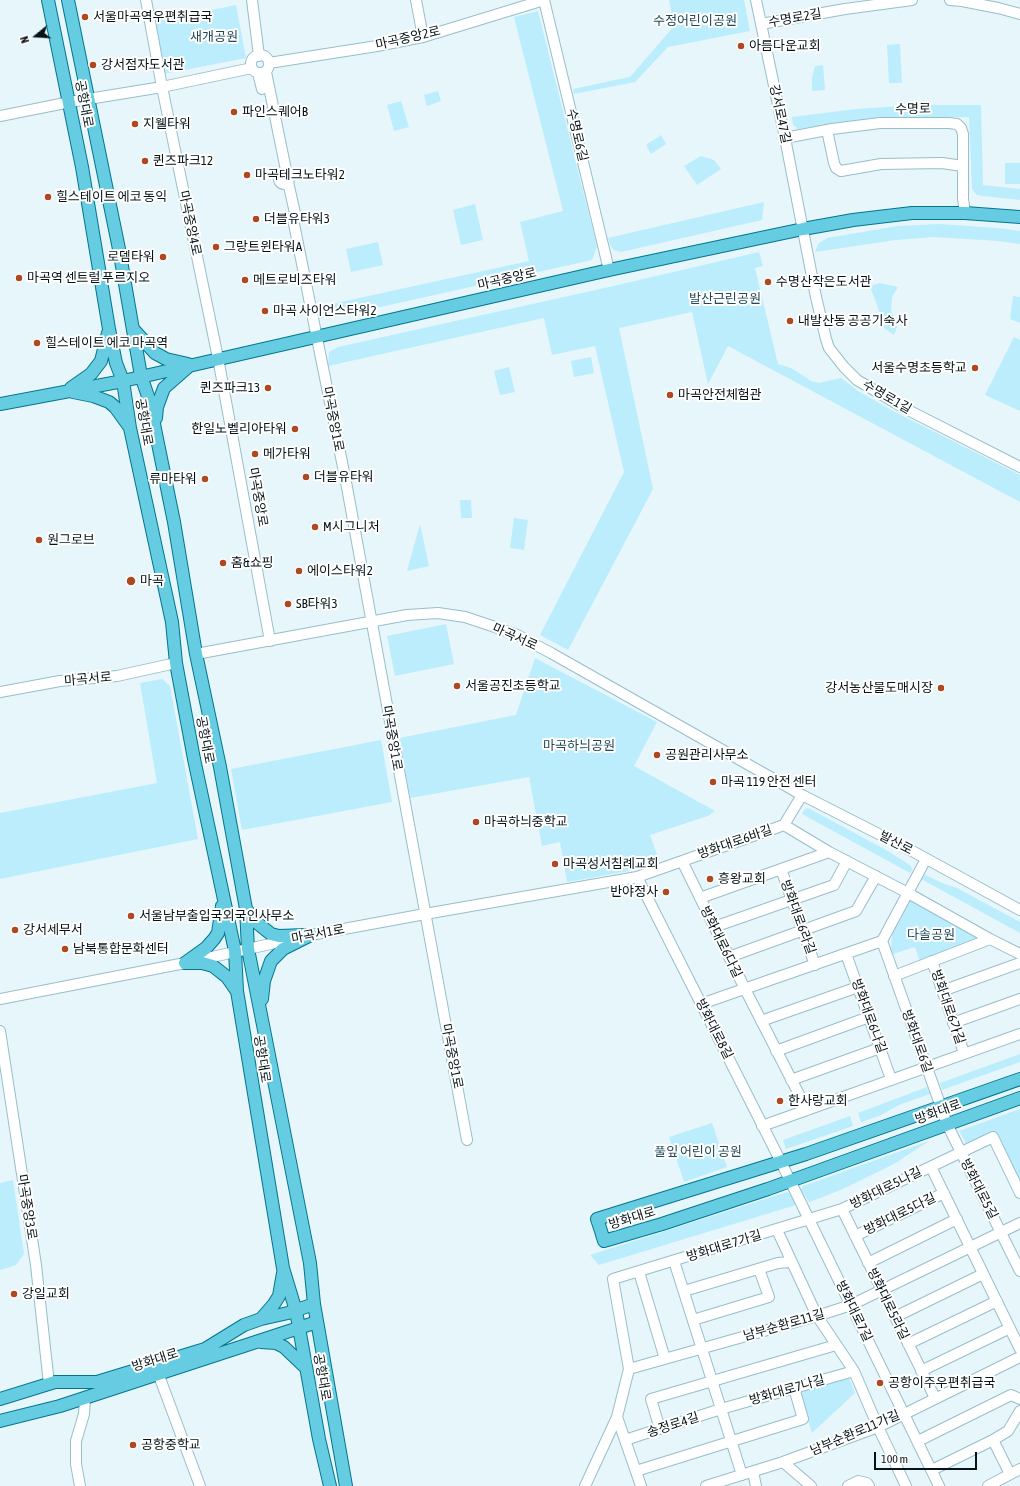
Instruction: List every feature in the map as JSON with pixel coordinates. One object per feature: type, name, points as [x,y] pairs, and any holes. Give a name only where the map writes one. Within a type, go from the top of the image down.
[{"type":"main road","name":"공항대로","points":[[48,0],[70,102],[109,329],[116,363],[123,381],[130,428],[172,622],[176,663],[235,951],[237,991],[283,1268],[296,1310],[319,1440],[330,1486]]},
{"type":"main road","name":"공항대로","points":[[68,0],[90,99],[120,249],[141,376],[150,402],[174,522],[196,654],[220,767],[246,909],[248,949],[310,1263],[314,1304],[346,1486]]},
{"type":"main road","points":[[803,229],[853,220],[912,213],[965,213],[1020,217]]},
{"type":"main road","name":"마곡중앙로","points":[[0,404],[123,381],[218,358],[609,270],[803,229]]},
{"type":"main road","points":[[67,391],[91,374],[101,361],[109,329]]},
{"type":"main road","points":[[134,330],[155,353],[166,359],[191,365]]},
{"type":"main road","points":[[155,429],[157,407],[164,388],[191,365]]},
{"type":"main road","points":[[67,391],[93,396],[109,402],[115,407],[130,428]]},
{"type":"main road","points":[[185,963],[206,948],[214,940],[218,932],[223,897]]},
{"type":"main road","points":[[246,909],[256,922],[271,934],[279,936],[312,935]]},
{"type":"main road","points":[[261,1011],[264,981],[271,961],[283,949],[312,935]]},
{"type":"main road","points":[[185,963],[202,963],[219,969],[237,991]]},
{"type":"main road","name":"방화대로","points":[[1020,1079],[806,1154],[597,1219],[604,1241],[662,1224],[790,1181],[1020,1098]]},
{"type":"main road","points":[[261,1319],[279,1296],[283,1268]]},
{"type":"main road","name":"방화대로","points":[[0,1399],[62,1381],[97,1382],[205,1349],[244,1325],[314,1304]]},
{"type":"main road","name":"방화대로","points":[[0,1421],[14,1416],[43,1411],[85,1398],[317,1322]]},
{"type":"main road","points":[[256,1342],[276,1343],[284,1347],[306,1368]]},
{"type":"street","name":"마곡중앙4로","points":[[146,0],[162,87],[218,358]]},
{"type":"street","points":[[252,0],[258,56],[264,56],[261,69],[284,179],[289,214],[294,222],[317,336]]},
{"type":"street","points":[[416,0],[422,37]]},
{"type":"street","name":"마곡중앙2로","points":[[162,87],[422,37],[544,0]]},
{"type":"street","name":"수명로6길","points":[[544,0],[609,270]]},
{"type":"street","name":"강서로47길","points":[[756,0],[803,229]]},
{"type":"street","name":"수명로2길","points":[[761,24],[876,2],[912,0]]},
{"type":"street","points":[[950,0],[998,8],[1020,14]]},
{"type":"street","points":[[0,114],[162,87]]},
{"type":"street","name":"수명로","points":[[785,138],[827,130],[880,123],[957,124],[961,128],[963,134],[963,199],[965,213]]},
{"type":"street","points":[[827,130],[834,163],[836,168],[841,171],[881,164],[942,163],[963,166]]},
{"type":"street","name":"수명로1길","points":[[803,229],[826,339],[830,348],[844,367],[857,380],[906,409],[1020,467]]},
{"type":"street","name":"마곡중앙1로","points":[[317,336],[467,1140]]},
{"type":"street","name":"마곡중앙로","points":[[218,358],[270,641]]},
{"type":"street","name":"마곡서로","points":[[196,654],[407,615],[438,613],[465,617],[516,635],[551,653],[802,795]]},
{"type":"street","name":"마곡서로","points":[[0,692],[60,681],[117,676],[176,663]]},
{"type":"street","points":[[784,825],[802,795]]},
{"type":"street","name":"발산로","points":[[802,795],[926,859],[1020,910]]},
{"type":"street","name":"방화대로6바길","points":[[637,877],[784,825],[829,852],[1020,954]]},
{"type":"street","points":[[700,898],[829,852]]},
{"type":"street","points":[[882,941],[926,859]]},
{"type":"street","name":"방화대로6다길","points":[[682,861],[776,1051],[807,1110]]},
{"type":"street","points":[[714,927],[834,885],[847,861]]},
{"type":"street","name":"방화대로6라길","points":[[780,869],[815,965]]},
{"type":"street","points":[[729,957],[856,911],[876,876]]},
{"type":"street","name":"마곡서1로","points":[[0,999],[185,963],[312,935],[637,877]]},
{"type":"street","name":"방화대로8길","points":[[637,877],[790,1181]]},
{"type":"street","points":[[894,976],[990,939]]},
{"type":"street","name":"방화대로6라길","points":[[701,1004],[882,941]]},
{"type":"street","name":"방화대로6길","points":[[882,941],[940,1107]]},
{"type":"street","name":"방화대로6나길","points":[[846,954],[891,1079]]},
{"type":"street","name":"방화대로6가길","points":[[932,962],[964,1054]]},
{"type":"street","points":[[942,991],[1020,963]]},
{"type":"street","points":[[761,1021],[858,986]]},
{"type":"street","points":[[953,1023],[1020,999]]},
{"type":"street","points":[[776,1051],[869,1017]]},
{"type":"street","name":"마곡중앙3로","points":[[0,1031],[36,1265],[49,1384]]},
{"type":"street","name":"방화대로6가길","points":[[926,1067],[1020,1034]]},
{"type":"street","points":[[792,1080],[880,1048]]},
{"type":"street","points":[[762,1126],[926,1067]]},
{"type":"street","name":"방화대로5길","points":[[940,1107],[1020,1271]]},
{"type":"street","name":"방화대로5나길","points":[[809,1220],[842,1209],[993,1137],[1020,1193]]},
{"type":"street","name":"방화대로5다길","points":[[931,1167],[1020,1348]]},
{"type":"street","name":"방화대로7길","points":[[790,1181],[940,1486]]},
{"type":"street","name":"방화대로5다길","points":[[855,1236],[944,1193]]},
{"type":"street","name":"방화대로5라길","points":[[842,1209],[934,1398]]},
{"type":"street","points":[[868,1263],[957,1219]]},
{"type":"street","name":"방화대로7가길","points":[[585,1486],[617,1417],[629,1369],[613,1279],[809,1220]]},
{"type":"street","name":"남부순환로11길","points":[[629,1369],[851,1305],[1020,1223]]},
{"type":"street","points":[[777,1230],[816,1316],[854,1371],[878,1427],[906,1486]]},
{"type":"street","points":[[674,1261],[742,1475]]},
{"type":"street","points":[[684,1291],[778,1263],[791,1262]]},
{"type":"street","points":[[693,1320],[769,1297],[759,1269]]},
{"type":"street","points":[[639,1272],[666,1359]]},
{"type":"street","points":[[895,1317],[983,1274]]},
{"type":"street","points":[[908,1344],[997,1301]]},
{"type":"street","points":[[921,1371],[1010,1328]]},
{"type":"street","points":[[660,1429],[651,1399],[836,1344]]},
{"type":"street","name":"남부순환로11가길","points":[[706,1486],[783,1462],[878,1427],[1020,1356]]},
{"type":"street","name":"방화대로7나길","points":[[721,1410],[854,1371]]},
{"type":"street","points":[[158,1373],[200,1486]]},
{"type":"street","points":[[636,1471],[803,1420],[794,1388]]},
{"type":"street","points":[[918,1441],[1011,1395],[1020,1399]]},
{"type":"street","points":[[80,1486],[76,1464],[76,1441],[84,1414],[85,1398]]},
{"type":"street","name":"송정로4길","points":[[625,1440],[721,1410]]},
{"type":"street","points":[[932,1470],[1008,1431],[1020,1412]]},
{"type":"street","points":[[617,1417],[641,1486]]},
{"type":"street","points":[[993,1440],[1010,1474]]},
{"type":"street","points":[[783,1462],[811,1486]]},
{"type":"street","points":[[988,1486],[1020,1469]]},
{"type":"street","points":[[753,1472],[756,1486]]},
{"type":"street","points":[[848,1486],[858,1481],[867,1483],[869,1486]]},
{"type":"green space","name":"수정어린이공원","points":[[669,0],[744,0],[750,31],[668,47],[635,82],[574,94],[573,89],[630,77],[674,26]]},
{"type":"green space","name":"새개공원","points":[[236,5],[246,58],[164,74],[153,22]]},
{"type":"green space","points":[[538,11],[597,247],[592,260],[331,318],[321,318],[318,307],[529,261],[520,222],[563,211],[514,17]]},
{"type":"green space","points":[[900,44],[902,83],[889,83],[887,45]]},
{"type":"green space","points":[[823,65],[825,90],[812,91],[812,78],[815,66]]},
{"type":"green space","points":[[438,91],[441,101],[427,106],[424,95]]},
{"type":"green space","points":[[401,101],[409,127],[394,131],[387,105]]},
{"type":"green space","points":[[915,105],[981,105],[983,185],[1020,189],[1020,200],[977,195],[974,192],[972,188],[969,117],[888,119],[838,123],[798,129],[793,125],[792,117],[856,109]]},
{"type":"green space","points":[[661,135],[666,144],[651,154],[646,145]]},
{"type":"green space","points":[[701,156],[714,160],[721,169],[697,185],[684,166]]},
{"type":"green space","points":[[1005,163],[1020,163],[1020,184],[1005,184]]},
{"type":"green space","points":[[764,202],[762,220],[621,252],[614,250],[610,245],[608,238]]},
{"type":"green space","points":[[475,204],[483,240],[461,245],[453,210]]},
{"type":"green space","points":[[939,224],[1020,231],[1020,244],[998,241],[934,237],[896,240],[815,252],[818,244],[827,238],[898,226]]},
{"type":"green space","points":[[378,242],[383,265],[351,272],[346,249]]},
{"type":"green space","name":"발산근린공원","points":[[759,252],[763,266],[755,268],[778,364],[793,369],[811,381],[819,383],[841,378],[858,391],[895,412],[1020,475],[1020,502],[728,346],[708,384],[692,312],[619,328],[653,489],[568,650],[540,635],[624,472],[595,346],[552,355],[544,318],[328,366],[329,352],[338,347]]},
{"type":"green space","points":[[880,283],[898,287],[892,297],[891,310],[894,318],[899,322],[894,335],[880,325],[882,319],[870,286]]},
{"type":"green space","points":[[1013,296],[1020,297],[1020,323],[1010,319]]},
{"type":"green space","points":[[1014,337],[1020,340],[1020,411],[985,395]]},
{"type":"green space","points":[[591,357],[594,373],[574,377],[571,361]]},
{"type":"green space","points":[[509,367],[515,392],[500,395],[494,371]]},
{"type":"green space","points":[[460,500],[471,500],[472,518],[461,518]]},
{"type":"green space","points":[[514,518],[528,520],[524,550],[510,548]]},
{"type":"green space","points":[[420,524],[429,566],[407,571]]},
{"type":"green space","points":[[446,624],[454,664],[395,676],[387,636]]},
{"type":"green space","name":"마곡하늬공원","points":[[535,658],[657,722],[634,766],[715,811],[708,816],[650,835],[659,860],[629,871],[567,882],[560,842],[542,846],[529,777],[410,798],[399,738],[516,715]]},
{"type":"green space","points":[[162,679],[170,686],[198,839],[0,879],[0,813],[157,783],[140,683]]},
{"type":"green space","points":[[381,740],[392,802],[242,830],[231,769]]},
{"type":"green space","points":[[808,808],[888,851],[911,866],[912,870],[910,873],[802,814],[805,809]]},
{"type":"green space","points":[[926,875],[957,888],[1020,922],[1020,933],[921,879]]},
{"type":"green space","name":"다솔공원","points":[[909,900],[980,939],[920,962],[915,947],[893,954],[891,947],[893,925]]},
{"type":"green space","points":[[1020,1054],[1020,1062],[942,1090],[940,1083]]},
{"type":"green space","points":[[927,1087],[930,1094],[899,1105],[879,1116],[861,1122],[858,1113]]},
{"type":"green space","points":[[1020,1109],[1020,1182],[996,1132],[966,1143],[959,1131]]},
{"type":"green space","points":[[850,1116],[853,1126],[786,1149],[783,1140]]},
{"type":"green space","name":"풀잎 어린이 공원","points":[[712,1123],[727,1167],[684,1182],[669,1137]]},
{"type":"green space","points":[[929,1141],[894,1164],[823,1197],[809,1202],[801,1190],[803,1186]]},
{"type":"green space","points":[[13,1180],[24,1254],[16,1265],[0,1270],[0,1183]]},
{"type":"green space","points":[[787,1192],[791,1194],[796,1205],[599,1265],[590,1255]]},
{"type":"green space","points":[[848,1375],[855,1393],[812,1433],[799,1390]]},
{"type":"place","name":"서울마곡역우편취급국","points":[[85,17]]},
{"type":"place","name":"아름다운교회","points":[[741,46]]},
{"type":"place","name":"강서점자도서관","points":[[93,65]]},
{"type":"place","name":"파인스퀘어B","points":[[234,112]]},
{"type":"place","name":"지웰타워","points":[[135,124]]},
{"type":"place","name":"퀸즈파크12","points":[[145,161]]},
{"type":"place","name":"마곡테크노타워2","points":[[247,175]]},
{"type":"place","name":"힐스테이트 에코 동익","points":[[48,197]]},
{"type":"place","name":"더블유타워3","points":[[256,219]]},
{"type":"place","name":"그랑트윈타워A","points":[[216,247]]},
{"type":"place","name":"로뎀타워","points":[[163,257]]},
{"type":"place","name":"마곡역 센트럴 푸르지오","points":[[19,278]]},
{"type":"place","name":"메트로비즈타워","points":[[245,280]]},
{"type":"place","name":"수명산작은도서관","points":[[768,282]]},
{"type":"place","name":"마곡 사이언스타워2","points":[[265,311]]},
{"type":"place","name":"내발산동 공공기숙사","points":[[790,321]]},
{"type":"place","name":"힐스테이트 에코 마곡역","points":[[37,343]]},
{"type":"place","name":"서울수명초등학교","points":[[975,368]]},
{"type":"place","name":"퀸즈파크13","points":[[268,388]]},
{"type":"place","name":"마곡안전체험관","points":[[670,395]]},
{"type":"place","name":"한일노벨리아타워","points":[[295,429]]},
{"type":"place","name":"메가타워","points":[[255,454]]},
{"type":"place","name":"더블유타워","points":[[306,477]]},
{"type":"place","name":"류마타워","points":[[205,479]]},
{"type":"place","name":"M시그니처","points":[[315,527]]},
{"type":"place","name":"원그로브","points":[[39,540]]},
{"type":"place","name":"홈&쇼핑","points":[[223,563]]},
{"type":"place","name":"에이스타워2","points":[[299,571]]},
{"type":"place","name":"마곡","points":[[131,581]]},
{"type":"place","name":"SB타워3","points":[[288,604]]},
{"type":"place","name":"서울공진초등학교","points":[[457,686]]},
{"type":"place","name":"강서농산물도매시장","points":[[941,688]]},
{"type":"place","name":"공원관리사무소","points":[[657,755]]},
{"type":"place","name":"마곡 119 안전 센터","points":[[713,782]]},
{"type":"place","name":"마곡하늬중학교","points":[[476,822]]},
{"type":"place","name":"마곡성서침례교회","points":[[555,864]]},
{"type":"place","name":"흥왕교회","points":[[710,879]]},
{"type":"place","name":"반야정사","points":[[666,892]]},
{"type":"place","name":"서울남부출입국외국인사무소","points":[[131,916]]},
{"type":"place","name":"강서세무서","points":[[15,930]]},
{"type":"place","name":"남북통합문화센터","points":[[65,949]]},
{"type":"place","name":"한사랑교회","points":[[780,1101]]},
{"type":"place","name":"강일교회","points":[[14,1294]]},
{"type":"place","name":"공항이주우편취급국","points":[[880,1383]]},
{"type":"place","name":"공항중학교","points":[[133,1445]]}]
